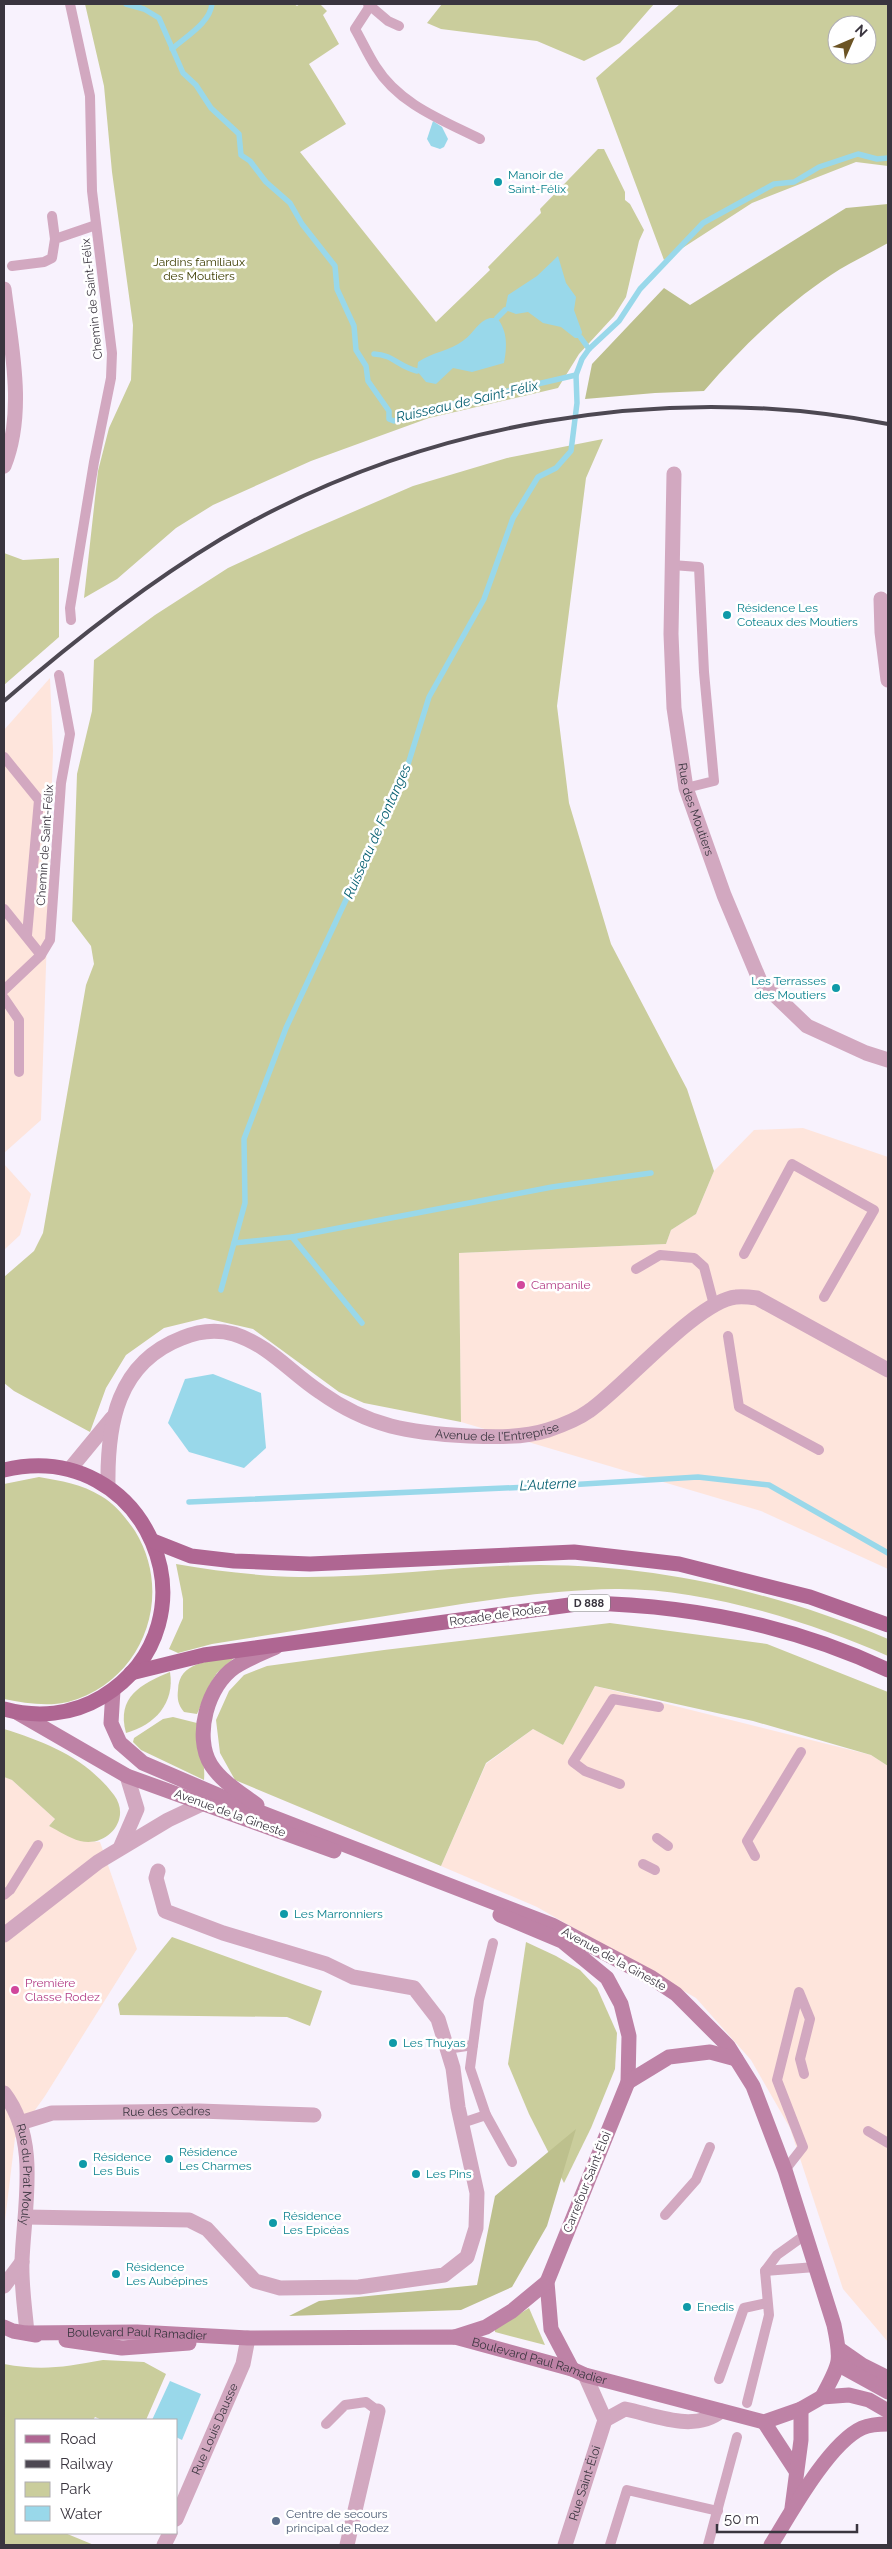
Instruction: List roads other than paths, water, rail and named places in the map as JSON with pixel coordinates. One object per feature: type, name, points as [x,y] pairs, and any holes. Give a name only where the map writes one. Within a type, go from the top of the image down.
[{"type":"main road","points":[[4,1469],[38,1465],[70,1469],[108,1486],[126,1501],[142,1520],[153,1541],[162,1575],[161,1610],[150,1644],[131,1673],[113,1690],[92,1703],[68,1711],[43,1715],[11,1711]]},
{"type":"main road","points":[[153,1541],[190,1556],[234,1561],[310,1564],[574,1552],[680,1564],[810,1597],[888,1625]]},
{"type":"main road","name":"Rocade de Rodez","points":[[131,1673],[204,1655],[584,1603],[629,1604],[731,1618],[788,1631],[860,1657],[888,1670]]},
{"type":"main road","name":"Avenue de la Gineste","points":[[272,1816],[224,1781],[210,1764],[204,1743],[204,1722],[211,1695],[221,1680],[234,1667],[282,1644]]},
{"type":"main road","name":"Avenue de la Gineste","points":[[113,1690],[111,1723],[120,1743],[143,1762],[272,1816],[552,1925],[652,1978],[676,1994],[714,2029],[753,2086],[786,2170],[815,2267],[839,2349],[839,2365],[822,2397]]},
{"type":"main road","name":"Avenue de la Gineste","points":[[11,1711],[127,1776],[427,1885],[562,1941]]},
{"type":"main road","name":"Carrefour Saint-Éloi","points":[[455,2337],[486,2328],[512,2310],[546,2282],[628,2082],[629,2036],[621,2004],[606,1978],[562,1941]]},
{"type":"main road","points":[[628,2082],[670,2057],[710,2052],[736,2059]]},
{"type":"main road","name":"Carrefour Saint-Éloi","points":[[546,2282],[551,2329],[578,2372]]},
{"type":"main road","name":"Boulevard Paul Ramadier","points":[[12,2331],[137,2332],[248,2338],[455,2337],[764,2422]]},
{"type":"main road","points":[[839,2349],[862,2365],[888,2378]]},
{"type":"main road","points":[[839,2365],[888,2392]]},
{"type":"main road","points":[[796,2471],[764,2422],[801,2409],[822,2397],[849,2396],[869,2400],[888,2411]]},
{"type":"main road","points":[[792,2510],[801,2440],[801,2409]]},
{"type":"main road","points":[[771,2545],[792,2510],[832,2454],[849,2436],[863,2427],[888,2424]]},
{"type":"street","points":[[4,289],[13,362],[15,425],[4,466]]},
{"type":"street","name":"Rue des Moutiers","points":[[674,474],[671,634],[674,708],[686,788],[724,895],[760,981],[807,1026],[866,1053],[888,1060]]},
{"type":"street","points":[[881,599],[888,680]]},
{"type":"street","name":"Avenue de l'Entreprise","points":[[108,1486],[107,1450],[113,1416],[123,1391],[139,1366],[168,1343],[210,1330],[233,1334],[256,1343],[335,1402],[385,1425],[421,1433],[489,1437],[546,1430],[588,1412],[689,1324],[714,1305],[735,1297],[757,1298],[888,1370]]},
{"type":"street","name":"Avenue de l'Entreprise","points":[[70,1469],[113,1416]]},
{"type":"street","points":[[121,1846],[137,1809],[127,1776]]},
{"type":"street","points":[[4,1935],[121,1846],[193,1806],[204,1803]]},
{"type":"street","points":[[26,2217],[189,2220],[208,2228],[255,2281],[280,2288],[359,2287],[444,2275],[467,2257],[477,2218],[477,2193],[462,2123],[453,2068],[438,2019],[414,1988],[353,1977],[326,1964],[223,1933],[165,1911],[156,1878],[158,1871]]},
{"type":"street","name":"Rue du Prat Mouly","points":[[4,2093],[13,2105],[25,2139],[26,2217],[22,2262],[12,2331]]},
{"type":"street","name":"Rue des Cèdres","points":[[20,2123],[52,2113],[199,2110],[314,2115]]},
{"type":"street","points":[[4,2286],[22,2262]]},
{"type":"street","name":"Rue Louis Dausse","points":[[178,2514],[243,2364],[248,2338]]},
{"type":"street","points":[[578,2372],[595,2398],[604,2420],[624,2409]]},
{"type":"street","points":[[595,2398],[624,2409],[690,2423],[709,2419],[721,2411]]},
{"type":"street","points":[[347,2545],[378,2411]]},
{"type":"street","name":"Rue Saint-Éloi","points":[[566,2545],[604,2420]]},
{"type":"lane","name":"Chemin de Saint-Félix","points":[[70,4],[90,96],[92,191],[109,321],[111,378],[94,462],[70,608],[71,620]]},
{"type":"lane","points":[[399,26],[388,21],[369,5],[355,29],[376,68],[396,91],[414,106],[480,139]]},
{"type":"lane","points":[[12,266],[44,262],[52,258],[55,240],[52,216]]},
{"type":"lane","points":[[55,240],[96,225]]},
{"type":"lane","points":[[672,565],[699,567],[704,672],[714,781],[686,788]]},
{"type":"lane","name":"Chemin de Saint-Félix","points":[[41,955],[50,940],[61,783],[70,734],[59,674]]},
{"type":"lane","points":[[4,757],[39,800],[27,935]]},
{"type":"lane","points":[[4,909],[27,935],[41,955],[4,990]]},
{"type":"lane","points":[[4,998],[19,1020],[19,1072]]},
{"type":"lane","points":[[744,1254],[792,1164],[874,1210],[824,1297]]},
{"type":"lane","points":[[636,1269],[660,1255],[694,1258],[704,1267],[714,1305]]},
{"type":"lane","points":[[728,1336],[739,1407],[819,1450]]},
{"type":"lane","points":[[620,1784],[585,1771],[573,1762],[614,1699],[659,1707]]},
{"type":"lane","points":[[755,1856],[748,1841],[801,1752]]},
{"type":"lane","points":[[657,1838],[668,1846]]},
{"type":"lane","points":[[4,1895],[10,1890],[38,1845]]},
{"type":"lane","points":[[643,1864],[655,1870]]},
{"type":"lane","points":[[493,1943],[480,2000],[470,2068],[486,2115],[512,2162]]},
{"type":"lane","points":[[786,2170],[803,2147],[777,2080],[799,1992],[810,2019],[800,2059],[804,2074]]},
{"type":"lane","points":[[447,2049],[473,2045]]},
{"type":"lane","points":[[462,2123],[486,2115]]},
{"type":"lane","points":[[868,2131],[888,2143]]},
{"type":"lane","points":[[665,2215],[696,2180],[710,2147]]},
{"type":"lane","points":[[747,2403],[770,2315],[765,2271],[777,2255],[805,2235]]},
{"type":"lane","points":[[765,2271],[815,2267]]},
{"type":"lane","points":[[719,2379],[744,2308],[768,2303]]},
{"type":"lane","points":[[326,2424],[345,2405],[366,2402],[378,2411]]},
{"type":"lane","points":[[708,2545],[737,2437]]},
{"type":"lane","points":[[610,2545],[627,2490],[718,2510]]},
{"type":"water","points":[[433,121],[442,127],[448,139],[444,147],[440,149],[431,146],[427,139]]},
{"type":"water","points":[[558,256],[566,283],[576,297],[574,310],[582,332],[581,338],[575,338],[561,327],[543,323],[528,312],[516,314],[505,310],[508,295],[537,276]]},
{"type":"water","points":[[490,318],[497,318],[505,334],[506,351],[504,363],[472,372],[453,368],[436,384],[426,382],[417,371],[418,362],[459,344],[479,324]]},
{"type":"water","points":[[213,1374],[261,1393],[266,1448],[244,1468],[189,1452],[168,1423],[185,1379]]},
{"type":"water","points":[[170,2381],[201,2394],[182,2440],[178,2438],[178,2419],[152,2419]]},
{"type":"waterway","name":"Ruisseau de Saint-Félix","points":[[126,4],[144,9],[159,18],[183,73],[196,85],[211,108],[239,134],[241,155],[250,161],[266,182],[290,203],[302,224],[335,266],[337,289],[354,326],[356,350],[366,366],[368,381],[389,411],[389,419],[394,421],[431,409],[576,375]]},
{"type":"waterway","points":[[172,49],[202,23],[207,17],[212,4]]},
{"type":"waterway","name":"Ruisseau de Fontanges","points":[[221,1290],[245,1203],[244,1139],[286,1028],[405,774],[429,697],[484,599],[513,518],[538,477],[556,468],[571,451],[577,403],[576,375],[582,359],[589,349],[619,321],[640,289],[703,223],[774,184],[794,182],[819,167],[858,154],[877,159],[888,158]]},
{"type":"waterway","points":[[497,318],[505,310]]},
{"type":"waterway","points":[[581,338],[589,349]]},
{"type":"waterway","points":[[374,354],[386,356],[417,371]]},
{"type":"waterway","points":[[234,1243],[292,1237],[552,1187],[651,1173]]},
{"type":"waterway","points":[[292,1237],[362,1323]]},
{"type":"waterway","name":"L'Auterne","points":[[189,1502],[551,1486],[698,1477],[769,1485],[888,1553]]},
{"type":"railway","points":[[4,701],[56,657],[136,595],[221,539],[297,499],[377,466],[459,440],[544,421],[630,410],[717,407],[803,412],[888,424]]},
{"type":"place","name":"Manoir de Saint-Félix","points":[[498,182]]},
{"type":"place","name":"Résidence Les Coteaux des Moutiers","points":[[727,615]]},
{"type":"place","name":"Les Terrasses des Moutiers","points":[[836,988]]},
{"type":"place","name":"Campanile","points":[[521,1285]]},
{"type":"place","name":"Les Marronniers","points":[[284,1914]]},
{"type":"place","name":"Première Classe Rodez","points":[[15,1990]]},
{"type":"place","name":"Les Thuyas","points":[[393,2043]]},
{"type":"place","name":"Résidence Les Charmes","points":[[169,2159]]},
{"type":"place","name":"Résidence Les Buis","points":[[83,2164]]},
{"type":"place","name":"Les Pins","points":[[416,2174]]},
{"type":"place","name":"Résidence Les Epicéas","points":[[273,2223]]},
{"type":"place","name":"Résidence Les Aubépines","points":[[116,2274]]},
{"type":"place","name":"Enedis","points":[[687,2307]]},
{"type":"place","name":"Centre de secours principal de Rodez","points":[[276,2521]]},
{"type":"park label","name":"Jardins familiaux des Moutiers","points":[[199,269]]}]
